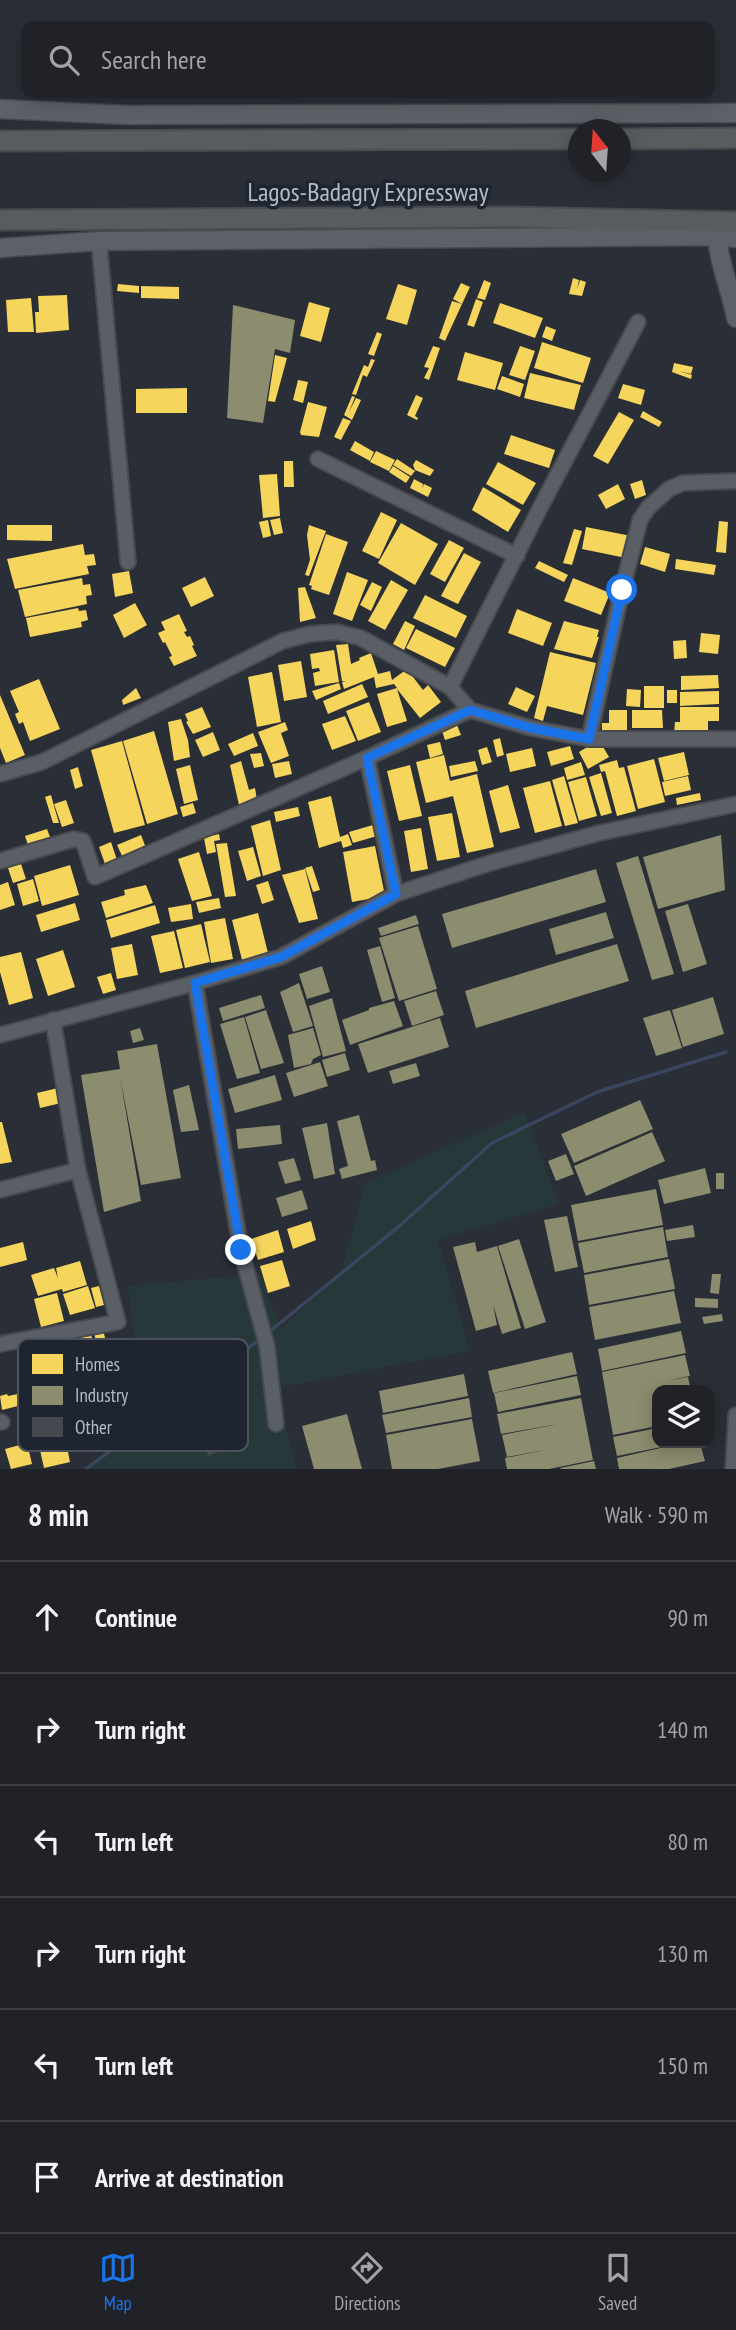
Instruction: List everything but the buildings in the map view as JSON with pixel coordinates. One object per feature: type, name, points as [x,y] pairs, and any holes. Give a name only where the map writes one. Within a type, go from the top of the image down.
[{"type":"highway","points":[[631,139],[736,138]]},
{"type":"highway","name":"Lagos-Badagry Expressway","points":[[0,141],[568,139]]},
{"type":"highway","name":"Lagos-Badagry Expressway","points":[[0,219],[511,217],[736,222]]},
{"type":"main road","points":[[0,109],[127,115],[736,113]]},
{"type":"main road","points":[[717,236],[719,257],[736,318]]},
{"type":"main road","points":[[0,248],[99,242],[717,236],[736,238]]},
{"type":"street","points":[[99,242],[128,562]]},
{"type":"street","points":[[450,687],[638,322]]},
{"type":"street","points":[[318,459],[517,556]]},
{"type":"street","points":[[589,739],[640,520],[648,508],[669,489],[683,483],[736,481]]},
{"type":"street","points":[[0,774],[42,762],[283,641],[310,634],[337,632],[361,638],[450,687],[470,710],[531,728],[589,739],[736,736],[736,746]]},
{"type":"street","points":[[0,861],[74,839],[83,841],[95,877],[470,710]]},
{"type":"street","points":[[367,758],[396,894]]},
{"type":"street","points":[[0,1035],[281,957],[396,894],[490,863],[599,833],[736,804]]},
{"type":"street","points":[[195,983],[241,1250],[267,1346],[276,1423]]},
{"type":"street","points":[[27,1339],[118,1322],[78,1170],[53,1020]]},
{"type":"street","points":[[0,1190],[78,1170]]},
{"type":"street","points":[[0,1344],[18,1341]]},
{"type":"street","points":[[733,1469],[736,1415]]},
{"type":"shaded area","points":[[525,1112],[559,1204],[438,1240],[470,1351],[276,1388],[296,1469],[84,1469],[109,1451],[248,1451],[248,1339],[133,1339],[128,1286],[260,1274],[281,1329],[341,1273],[365,1183]]},
{"type":"waterway","points":[[269,1332],[397,1228],[492,1143],[597,1092],[726,1052]]},
{"type":"waterway","points":[[248,1348],[260,1339]]},
{"type":"waterway","points":[[86,1469],[110,1451]]},
{"type":"route","points":[[241,1250],[195,983],[281,957],[396,894],[367,758],[470,710],[531,728],[589,739],[622,590]]}]
